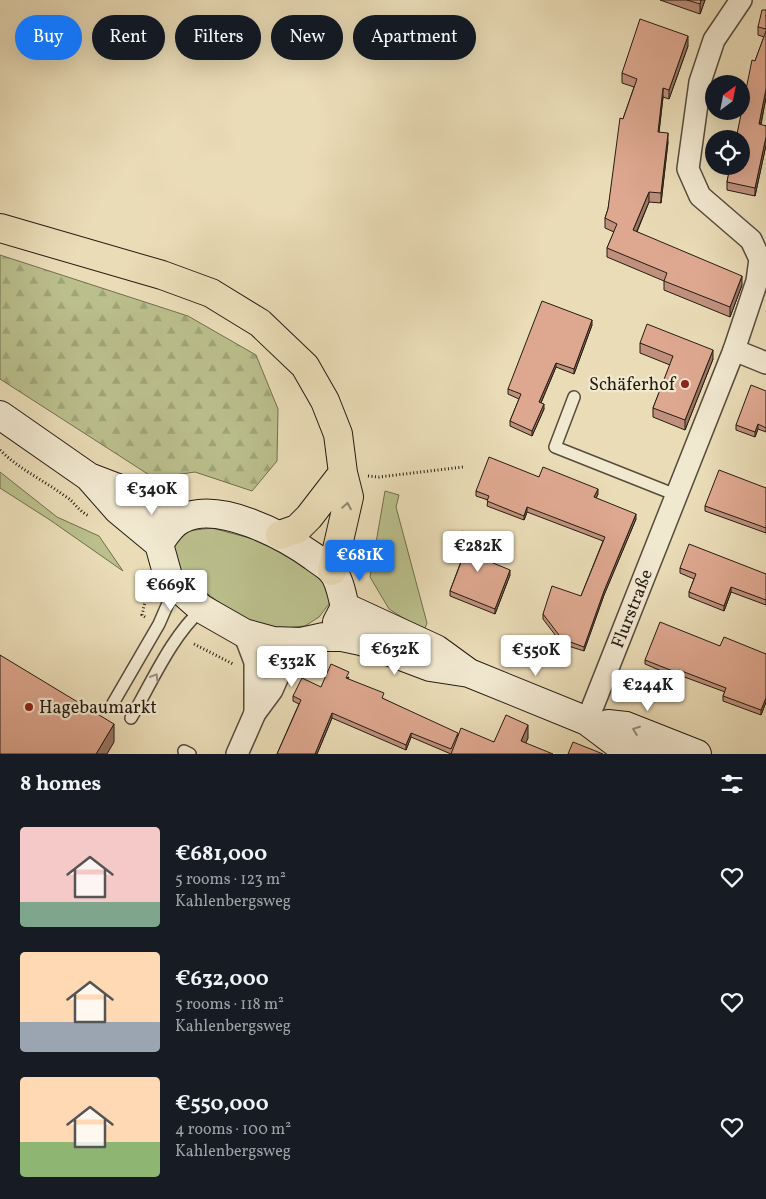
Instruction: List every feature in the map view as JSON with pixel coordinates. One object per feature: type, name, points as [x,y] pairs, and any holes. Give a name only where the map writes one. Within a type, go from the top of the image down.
[{"type":"main road","points":[[0,228],[162,275],[211,294],[260,323],[305,366],[325,401],[338,434],[343,473],[349,496],[332,570],[345,607],[436,649],[469,673]]},
{"type":"main road","points":[[0,416],[89,477],[136,495],[162,511],[182,519]]},
{"type":"main road","points":[[280,535],[297,529],[309,517],[343,473]]},
{"type":"main road","points":[[89,477],[118,510],[159,544],[169,580],[202,609],[244,633],[273,641],[342,637],[361,641],[430,667],[469,673],[587,721],[626,726],[697,754]]},
{"type":"main road","points":[[159,544],[167,531],[182,519],[194,516],[220,515],[280,535],[332,570]]},
{"type":"main road","points":[[312,640],[334,627],[345,607]]},
{"type":"main road","points":[[587,721],[616,743],[644,754]]},
{"type":"street","name":"Flurstraße","points":[[587,721],[734,350],[757,281],[760,259],[751,240],[700,196],[688,169],[700,82],[714,40],[742,0]]},
{"type":"street","points":[[734,350],[766,363]]},
{"type":"street","points":[[244,633],[255,662],[255,713]]},
{"type":"street","points":[[237,754],[255,713],[272,690],[283,665],[312,640]]},
{"type":"lane","points":[[574,397],[555,447],[676,495]]},
{"type":"lane","points":[[112,705],[155,632],[169,601],[169,580]]},
{"type":"lane","points":[[131,718],[175,644],[192,618],[202,609]]},
{"type":"path","points":[[0,450],[14,464],[68,497]]},
{"type":"path","points":[[343,473],[379,477],[463,467]]},
{"type":"green space","points":[[0,255],[188,316],[256,355],[278,409],[277,461],[252,491],[195,472],[154,478],[0,379]]},
{"type":"green space","points":[[0,472],[57,517],[99,536],[123,571],[0,488]]},
{"type":"green space","points":[[385,491],[399,495],[396,507],[427,623],[424,631],[389,609],[370,577]]},
{"type":"green space","points":[[212,528],[272,544],[319,573],[330,595],[329,604],[319,617],[305,626],[274,629],[257,625],[224,606],[189,580],[179,570],[170,540],[178,532]]},
{"type":"building","points":[[687,0],[701,0],[700,4]]},
{"type":"building","points":[[762,10],[766,10],[766,29],[758,27]]},
{"type":"building","points":[[640,19],[688,36],[669,90],[663,88],[658,132],[668,133],[661,193],[649,192],[633,230],[742,276],[730,307],[664,281],[667,273],[607,248],[617,224],[605,218],[608,209],[620,118],[623,119],[637,79],[622,73]]},
{"type":"building","points":[[766,31],[766,89],[759,124],[766,126],[766,137],[755,188],[727,182],[728,175],[750,175],[750,130],[738,130],[740,120],[750,120],[749,75],[752,60],[755,61]]},
{"type":"building","points":[[542,301],[592,320],[574,369],[556,363],[539,402],[544,404],[532,431],[510,421],[521,394],[508,389]]},
{"type":"building","points":[[647,324],[713,350],[685,420],[653,408],[673,356],[640,343]]},
{"type":"building","points":[[751,385],[766,391],[766,428],[758,424],[755,432],[736,425]]},
{"type":"building","points":[[489,457],[539,477],[543,467],[598,489],[594,497],[636,514],[604,591],[584,647],[562,639],[543,614],[552,586],[581,596],[605,537],[527,507],[524,516],[487,501],[489,496],[476,491]]},
{"type":"building","points":[[719,470],[766,488],[766,528],[705,506]]},
{"type":"building","points":[[462,531],[488,541],[481,558],[510,570],[495,609],[450,591],[465,552],[456,548]]},
{"type":"building","points":[[689,544],[766,574],[766,600],[731,587],[724,606],[689,592],[696,574],[680,568]]},
{"type":"building","points":[[660,622],[720,646],[724,637],[766,654],[766,698],[761,710],[723,696],[726,688],[679,670],[678,673],[645,660]]},
{"type":"building","name":"Hagebaumarkt","points":[[0,655],[114,724],[96,754],[0,754]]},
{"type":"building","points":[[331,664],[349,672],[346,678],[384,693],[382,698],[458,733],[451,749],[411,733],[406,745],[332,713],[315,754],[277,754],[301,700],[293,696],[302,678],[321,687]]},
{"type":"building","points":[[506,715],[528,725],[521,741],[553,754],[451,754],[461,728],[494,742]]},
{"type":"building","points":[[573,742],[603,754],[568,754]]},
{"type":"place","name":"Schäferhof","points":[[685,384]]},
{"type":"place","name":"Hagebaumarkt","points":[[29,707]]}]
